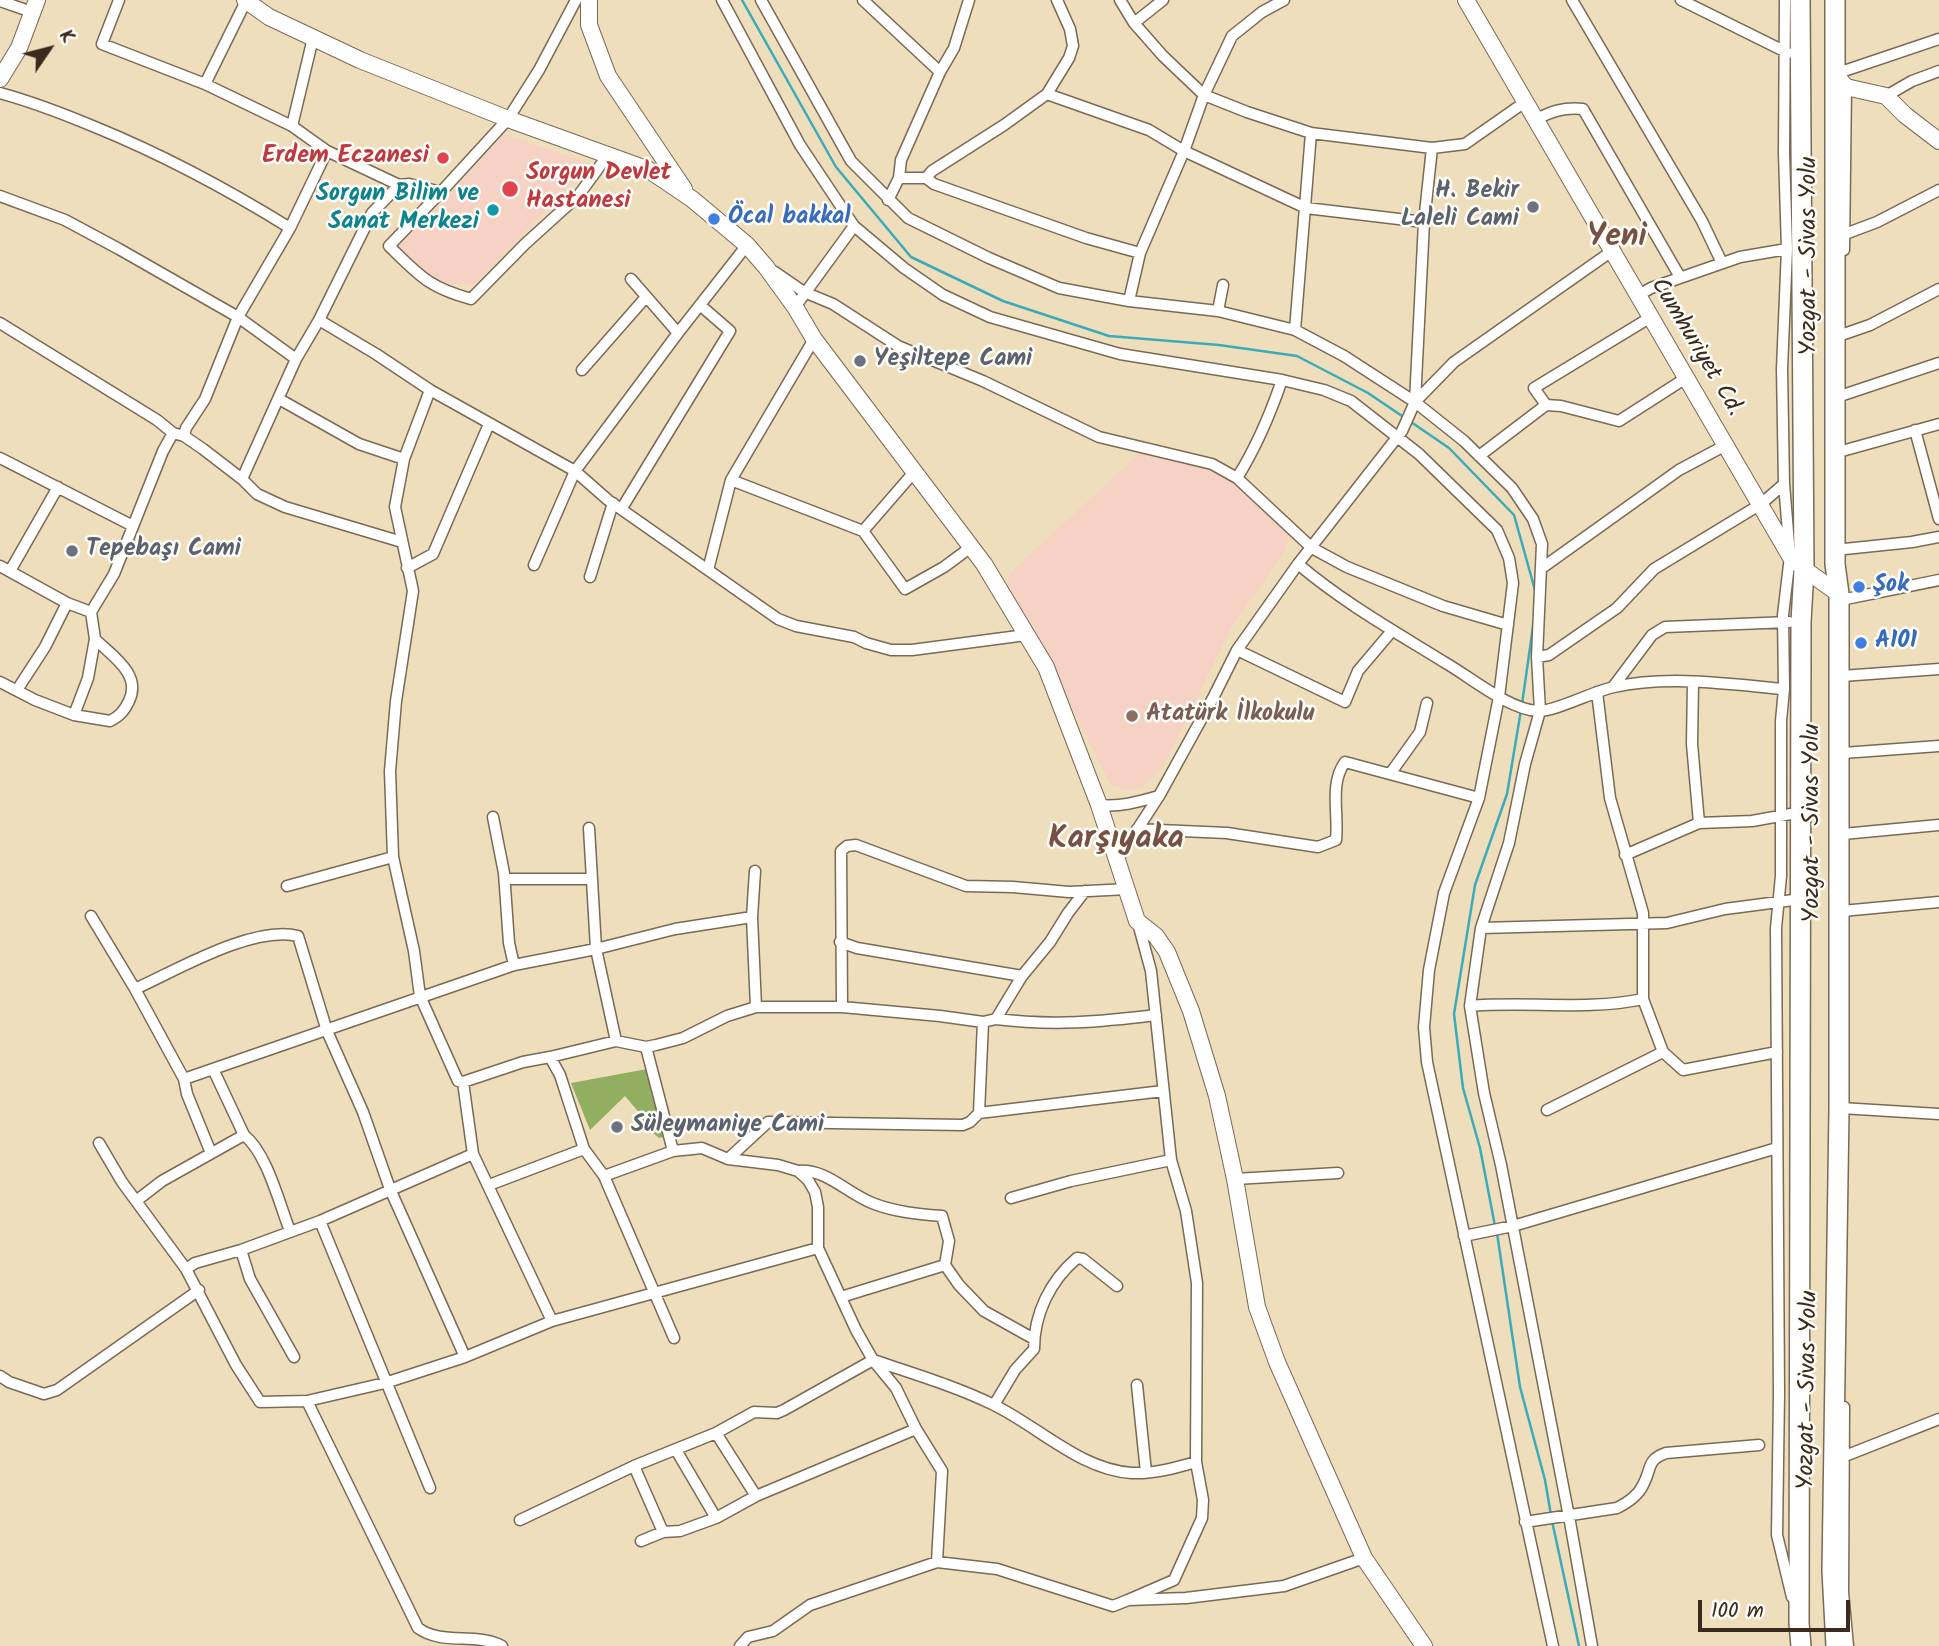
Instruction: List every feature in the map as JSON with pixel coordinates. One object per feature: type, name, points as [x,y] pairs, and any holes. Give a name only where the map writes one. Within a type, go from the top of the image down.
[{"type":"highway","name":"Yozgat - Sivas Yolu","points":[[1800,0],[1792,54],[1797,563],[1792,622],[1802,812],[1801,1646]]},
{"type":"highway","name":"Yozgat - Sivas Yolu","points":[[1835,0],[1841,80],[1839,1110],[1832,1571],[1836,1646]]},
{"type":"street","points":[[119,0],[102,44],[205,83],[292,126],[327,151],[399,185],[409,184],[441,192]]},
{"type":"street","points":[[205,83],[246,0],[269,17],[360,60],[508,119],[649,170],[692,199],[747,245],[795,307],[814,339],[984,564],[1046,667],[1118,859],[1151,971],[1171,1160],[1186,1211],[1197,1283],[1196,1462],[1203,1500],[1202,1518],[1174,1580],[1113,1606],[997,1570],[937,1562],[810,1605],[773,1631],[748,1637],[740,1646]]},
{"type":"street","points":[[576,0],[539,70],[508,119],[389,246],[421,278],[441,290],[471,299],[525,244],[578,196],[608,155]]},
{"type":"street","points":[[589,0],[589,25],[608,76],[692,199]]},
{"type":"street","points":[[722,0],[800,145],[854,226],[904,268],[943,295],[990,317],[1120,354],[1282,380],[1324,390],[1350,401],[1400,434],[1497,530],[1509,558],[1513,583],[1503,699],[1479,798],[1444,893],[1429,970],[1424,1027],[1427,1062],[1469,1235],[1530,1521],[1553,1646]]},
{"type":"street","points":[[761,0],[851,161],[908,218],[933,232],[1059,288],[1129,301],[1218,311],[1295,330],[1344,355],[1415,402],[1512,488],[1533,519],[1542,544],[1537,657],[1540,711],[1525,764],[1509,843],[1481,928],[1470,1006],[1484,1093],[1513,1226],[1564,1515],[1592,1646]]},
{"type":"street","points":[[863,0],[940,72]]},
{"type":"street","points":[[888,200],[899,178],[901,160],[940,72],[954,48],[969,0]]},
{"type":"street","points":[[926,178],[932,171],[1047,94],[1069,58],[1073,46],[1070,29],[1057,0]]},
{"type":"street","points":[[1119,0],[1134,23],[1163,56],[1204,95],[1311,133],[1432,148],[1465,144],[1525,102]]},
{"type":"street","points":[[1134,23],[1163,0]]},
{"type":"street","points":[[1129,301],[1140,253],[1184,151],[1204,95],[1232,36],[1262,12],[1284,0]]},
{"type":"street","name":"Cumhuriyet Cd.","points":[[1466,0],[1637,296],[1797,563],[1840,597]]},
{"type":"street","points":[[1572,0],[1702,221],[1721,263]]},
{"type":"street","points":[[1681,0],[1792,54]]},
{"type":"street","points":[[1785,0],[1792,54],[1782,369],[1784,484],[1797,563]]},
{"type":"street","points":[[0,1],[34,6],[19,48],[0,79]]},
{"type":"street","points":[[292,126],[313,37]]},
{"type":"street","points":[[1841,80],[1939,39]]},
{"type":"street","points":[[1886,96],[1912,81],[1939,71]]},
{"type":"street","points":[[1841,80],[1886,96],[1905,115],[1939,141]]},
{"type":"street","points":[[1841,80],[1845,234],[1838,550],[1939,537]]},
{"type":"street","points":[[0,93],[33,101],[173,161],[290,228]]},
{"type":"street","points":[[1047,94],[1149,130],[1184,151],[1306,208],[1424,222]]},
{"type":"street","points":[[1535,120],[1556,110],[1583,109],[1680,277]]},
{"type":"street","points":[[1295,330],[1311,133]]},
{"type":"street","points":[[1415,402],[1424,222],[1432,148]]},
{"type":"street","points":[[74,715],[88,678],[95,639],[91,612],[114,573],[163,451],[186,428],[205,400],[238,317],[290,228],[327,151]]},
{"type":"street","points":[[899,178],[926,178],[934,184],[1073,234],[1140,253]]},
{"type":"street","points":[[243,479],[296,359],[319,320],[372,213],[399,185]]},
{"type":"street","points":[[1845,234],[1877,222],[1939,190]]},
{"type":"street","points":[[0,196],[65,220],[238,317],[296,359]]},
{"type":"street","points":[[795,307],[854,226]]},
{"type":"street","points":[[534,565],[575,471],[747,245]]},
{"type":"street","points":[[1637,296],[1680,277],[1740,257],[1787,249]]},
{"type":"street","points":[[1118,859],[1159,796],[1237,650],[1298,564],[1400,434],[1415,402],[1454,362],[1612,251]]},
{"type":"street","points":[[766,267],[804,292],[833,304],[898,346],[983,382],[1099,437],[1212,464],[1237,478],[1312,548],[1347,567],[1443,606],[1508,625]]},
{"type":"street","points":[[631,279],[678,333]]},
{"type":"street","points":[[1218,311],[1223,285]]},
{"type":"street","points":[[1843,334],[1870,325],[1939,289]]},
{"type":"street","points":[[582,370],[646,297]]},
{"type":"street","points":[[590,577],[618,505],[730,331],[700,305]]},
{"type":"street","points":[[1546,405],[1534,388],[1651,317]]},
{"type":"street","points":[[319,320],[430,390],[575,471],[762,610],[778,619],[796,626],[854,637],[891,650],[912,650],[1026,635]]},
{"type":"street","points":[[0,323],[157,419],[243,479],[257,494],[285,506],[402,542]]},
{"type":"street","points":[[708,570],[731,480],[814,339]]},
{"type":"street","points":[[1843,395],[1939,363]]},
{"type":"street","points":[[1479,456],[1546,405],[1561,406],[1619,421],[1686,378]]},
{"type":"street","points":[[1237,478],[1267,425],[1282,380]]},
{"type":"street","points":[[430,390],[404,458],[395,507],[413,591],[396,701],[390,771],[394,857],[414,951],[420,996],[458,1081],[463,1082],[523,1062],[616,1041],[646,1047],[683,1038],[727,1016],[756,1007],[842,1007],[940,1016],[983,1023],[996,1019],[1036,1024],[1083,1024],[1156,1015]]},
{"type":"street","points":[[279,399],[359,444],[404,458]]},
{"type":"street","points":[[407,568],[433,554],[489,424]]},
{"type":"street","points":[[1842,450],[1939,424]]},
{"type":"street","points":[[1915,430],[1939,519]]},
{"type":"street","points":[[1542,568],[1679,470],[1726,445]]},
{"type":"street","points":[[0,458],[133,526]]},
{"type":"street","points":[[863,531],[915,471]]},
{"type":"street","points":[[731,480],[863,531],[905,589],[944,567],[971,547]]},
{"type":"street","points":[[1537,657],[1549,655],[1616,608],[1654,569],[1761,504],[1784,484]]},
{"type":"street","points":[[58,487],[5,568],[67,603],[91,612]]},
{"type":"street","points":[[1298,564],[1324,586],[1391,632],[1503,699],[1527,709],[1540,711],[1613,687],[1664,681],[1783,689]]},
{"type":"street","points":[[1848,1646],[1843,1592],[1843,753],[1840,597],[1939,580]]},
{"type":"street","points":[[18,690],[67,603]]},
{"type":"street","points":[[1613,687],[1652,635],[1665,627],[1792,622],[1781,721],[1781,876],[1776,928],[1777,1535],[1799,1623]]},
{"type":"street","points":[[1237,650],[1345,702],[1358,671],[1391,632]]},
{"type":"street","points":[[0,682],[35,700],[74,715],[110,721],[124,711],[132,695],[132,681],[129,672],[95,639]]},
{"type":"street","points":[[1842,676],[1939,669]]},
{"type":"street","points":[[1693,683],[1692,744],[1699,823]]},
{"type":"street","points":[[1597,692],[1610,799],[1644,923],[1643,999],[1663,1052],[1683,1070],[1777,1052]]},
{"type":"street","points":[[1390,774],[1420,732],[1427,703]]},
{"type":"street","points":[[1843,753],[1939,746]]},
{"type":"street","points":[[1137,829],[1227,833],[1318,847],[1328,845],[1336,840],[1338,813],[1335,782],[1345,762],[1479,798]]},
{"type":"street","points":[[1099,805],[1133,804],[1159,796]]},
{"type":"street","points":[[1625,855],[1699,823],[1752,821],[1802,812]]},
{"type":"street","points":[[493,817],[505,879],[509,943],[514,965]]},
{"type":"street","points":[[1843,834],[1939,825]]},
{"type":"street","points":[[589,828],[596,949],[616,1041]]},
{"type":"street","points":[[842,1007],[841,851],[847,846],[856,845],[966,886],[1085,891],[1128,889]]},
{"type":"street","points":[[287,887],[394,857]]},
{"type":"street","points":[[755,871],[752,917],[756,1007]]},
{"type":"street","points":[[505,879],[592,879]]},
{"type":"street","points":[[996,1019],[1022,976],[1050,942],[1085,891]]},
{"type":"street","points":[[1481,928],[1667,923],[1725,909],[1801,899]]},
{"type":"street","points":[[1842,911],[1939,902]]},
{"type":"street","points":[[91,916],[184,1079],[187,1094],[211,1153]]},
{"type":"street","points":[[184,1079],[514,965],[596,949],[675,929],[752,917]]},
{"type":"street","points":[[1137,921],[1156,936],[1180,980],[1217,1096],[1261,1321],[1277,1362],[1364,1558],[1424,1646]]},
{"type":"street","points":[[135,989],[210,954],[253,938],[288,933],[298,936],[327,1031],[363,1112],[390,1189],[465,1357]]},
{"type":"street","points":[[840,942],[858,948],[1022,976]]},
{"type":"street","points":[[1470,1006],[1500,1003],[1616,1004],[1643,999]]},
{"type":"street","points":[[979,1113],[983,1023]]},
{"type":"street","points":[[646,1047],[673,1151]]},
{"type":"street","points":[[1546,1110],[1663,1052]]},
{"type":"street","points":[[550,1058],[560,1075],[584,1149],[604,1177],[674,1338]]},
{"type":"street","points":[[213,1069],[244,1135],[251,1141],[268,1172],[290,1231]]},
{"type":"street","points":[[463,1082],[473,1154],[552,1321]]},
{"type":"street","points":[[728,1159],[768,1122],[963,1125],[979,1113],[1163,1091]]},
{"type":"street","points":[[1841,1108],[1939,1114]]},
{"type":"street","points":[[136,1201],[162,1181],[244,1135]]},
{"type":"street","points":[[99,1143],[136,1201],[186,1269],[236,1365],[260,1402],[307,1401],[385,1383],[465,1357],[552,1321],[818,1248]]},
{"type":"street","points":[[604,1177],[673,1151],[702,1148],[728,1159],[778,1165],[798,1171],[810,1170],[823,1174],[844,1190],[876,1205],[904,1213],[942,1216],[949,1241],[945,1265],[959,1284],[984,1311],[1034,1339]]},
{"type":"street","points":[[1469,1235],[1513,1226],[1777,1148]]},
{"type":"street","points":[[489,1185],[584,1149]]},
{"type":"street","points":[[186,1269],[195,1263],[241,1250],[320,1221],[473,1154]]},
{"type":"street","points":[[1011,1198],[1071,1181],[1171,1160]]},
{"type":"street","points":[[798,1171],[808,1180],[815,1192],[818,1207],[818,1248],[856,1331],[873,1360],[896,1388],[916,1429],[942,1471],[937,1562]]},
{"type":"street","points":[[1235,1179],[1338,1173]]},
{"type":"street","points":[[320,1221],[430,1488]]},
{"type":"street","points":[[241,1250],[250,1279],[294,1357]]},
{"type":"street","points":[[994,1405],[1015,1370],[1034,1349],[1044,1297],[1077,1258],[1083,1259],[1117,1286]]},
{"type":"street","points":[[841,1297],[945,1265]]},
{"type":"street","points":[[0,1376],[9,1382],[44,1394],[57,1390],[199,1290]]},
{"type":"street","points":[[520,1520],[634,1466],[716,1433],[754,1412],[777,1413],[784,1410],[873,1360],[928,1378],[994,1405],[1097,1465],[1133,1473],[1163,1471],[1196,1462]]},
{"type":"street","points":[[1137,1385],[1146,1472]]},
{"type":"street","points":[[307,1401],[418,1628],[433,1638],[493,1642],[502,1646]]},
{"type":"street","points":[[1844,1456],[1939,1419]]},
{"type":"street","points":[[640,1541],[716,1518],[756,1496],[916,1429]]},
{"type":"street","points":[[716,1433],[756,1496]]},
{"type":"street","points":[[1530,1521],[1616,1508],[1630,1501],[1643,1486],[1651,1463],[1656,1457],[1666,1453],[1759,1445]]},
{"type":"street","points":[[676,1450],[716,1518]]},
{"type":"street","points":[[634,1466],[663,1532]]},
{"type":"street","points":[[1128,1600],[1186,1598],[1284,1586],[1364,1558]]},
{"type":"shaded area","name":"Sorgun Devlet Hastanesi","points":[[504,134],[590,164],[474,285],[432,281],[396,247],[419,219],[432,215]]},
{"type":"shaded area","points":[[1145,448],[1203,464],[1233,481],[1290,528],[1285,551],[1232,626],[1163,767],[1143,787],[1126,790],[1111,785],[1007,586],[1009,574]]},
{"type":"green space","points":[[647,1069],[664,1137],[659,1138],[643,1124],[642,1116],[625,1096],[590,1130],[571,1083]]},
{"type":"waterway","points":[[742,0],[836,167],[911,257],[1003,301],[1109,336],[1219,345],[1297,356],[1368,393],[1405,418]]},
{"type":"waterway","points":[[1411,422],[1449,448],[1514,515],[1535,590]]},
{"type":"waterway","points":[[1522,704],[1534,620]]},
{"type":"waterway","points":[[1495,1226],[1480,1148],[1463,1088],[1454,1014],[1475,885],[1507,794],[1521,710]]},
{"type":"waterway","points":[[1497,1233],[1520,1387],[1545,1480],[1551,1515]]},
{"type":"waterway","points":[[1552,1521],[1579,1646]]},
{"type":"place","name":"Erdem Eczanesi","points":[[443,158]]},
{"type":"place","name":"Sorgun Devlet Hastanesi","points":[[510,189]]},
{"type":"place","name":"H. Bekir Laleli Cami","points":[[1533,207]]},
{"type":"place","name":"Sorgun Bilim ve Sanat Merkezi","points":[[493,210]]},
{"type":"place","name":"Öcal bakkal","points":[[714,219]]},
{"type":"place","name":"Yeşiltepe Cami","points":[[860,361]]},
{"type":"place","name":"Tepebaşı Cami","points":[[72,551]]},
{"type":"place","name":"Şok","points":[[1859,587]]},
{"type":"place","name":"A101","points":[[1861,643]]},
{"type":"place","name":"Atatürk İlkokulu","points":[[1132,716]]},
{"type":"place","name":"Süleymaniye Cami","points":[[617,1127]]},
{"type":"district","name":"Yeni","points":[[1617,240]]},
{"type":"district","name":"Karşıyaka","points":[[1116,842]]}]
